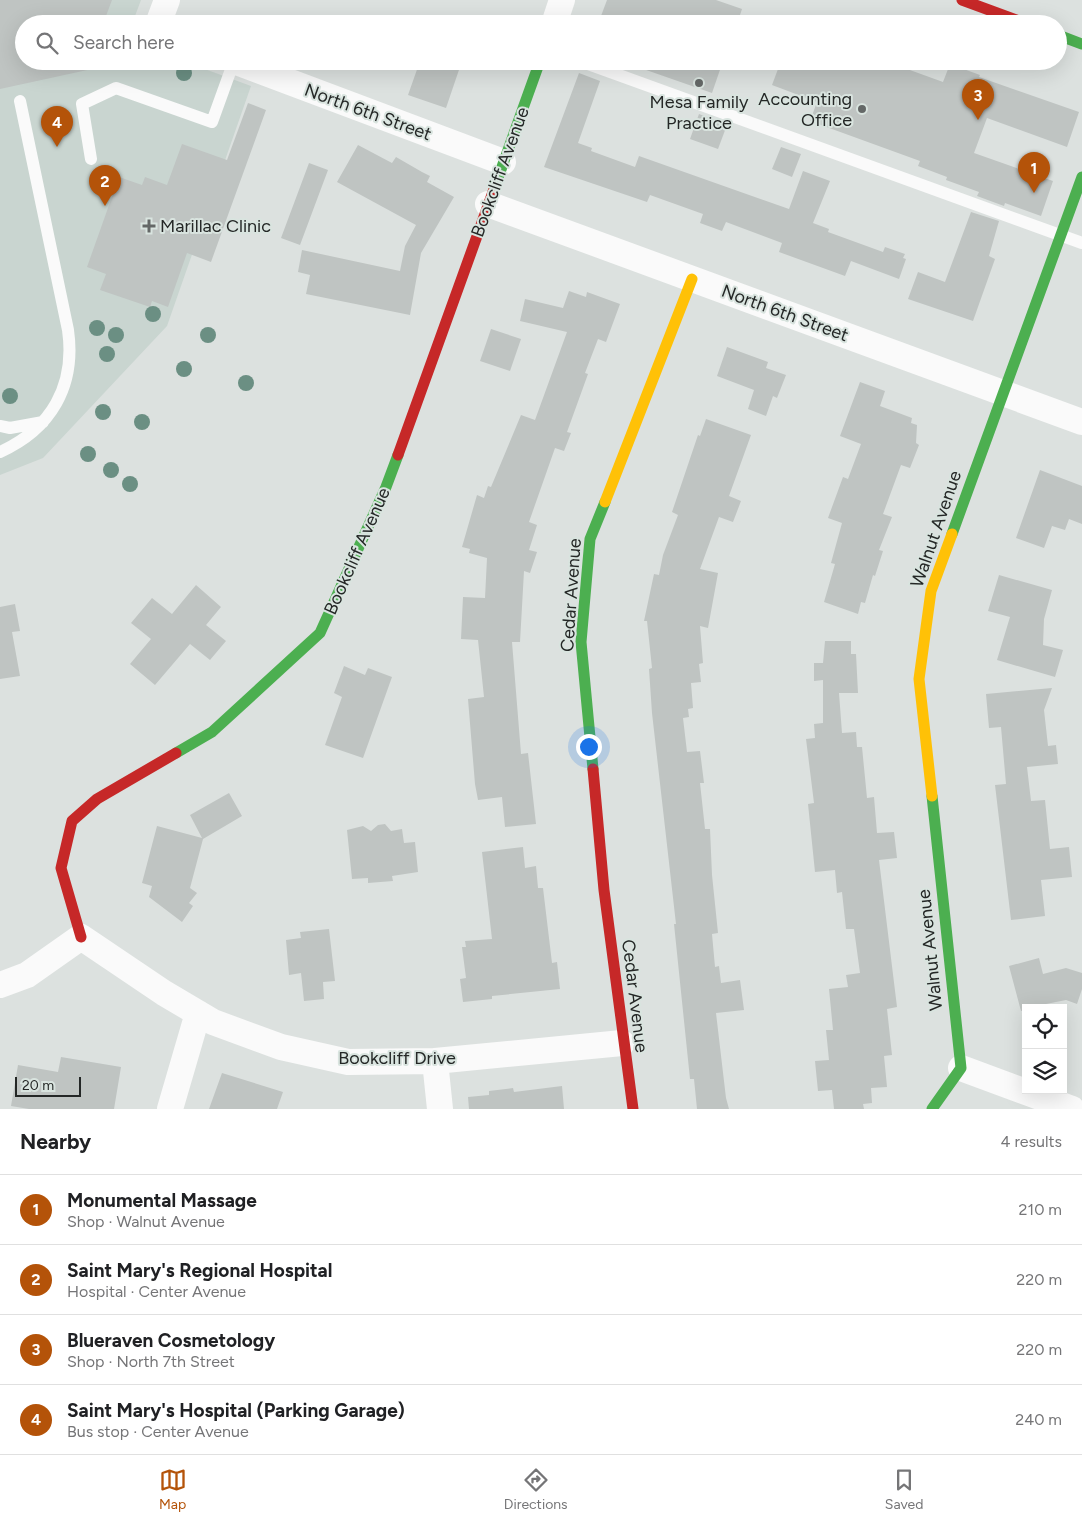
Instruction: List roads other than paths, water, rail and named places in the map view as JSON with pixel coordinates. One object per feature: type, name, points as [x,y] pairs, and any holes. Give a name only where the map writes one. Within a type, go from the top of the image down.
[{"type":"street","points":[[161,15],[167,0]]},
{"type":"street","points":[[557,15],[562,0]]},
{"type":"street","points":[[962,0],[1003,15]]},
{"type":"street","points":[[1067,38],[1082,44]]},
{"type":"street","name":"North 6th Street","points":[[258,70],[503,162]]},
{"type":"street","name":"Bookcliff Avenue","points":[[81,937],[61,868],[72,821],[97,799],[212,732],[320,633],[386,487],[537,70]]},
{"type":"street","name":"Walnut Avenue","points":[[961,1068],[919,679],[931,591],[1082,177]]},
{"type":"street","name":"North 6th Street","points":[[488,204],[1082,422]]},
{"type":"street","name":"Cedar Avenue","points":[[632,1109],[604,890],[582,642],[590,539],[692,279]]},
{"type":"street","points":[[0,985],[27,974],[81,937]]},
{"type":"street","name":"Bookcliff Drive","points":[[81,937],[213,1022],[281,1047],[348,1062],[435,1061],[622,1042]]},
{"type":"street","points":[[170,1109],[198,1013]]},
{"type":"street","points":[[435,1061],[440,1109]]},
{"type":"street","points":[[932,1109],[961,1068],[1072,1109]]},
{"type":"lane","points":[[91,159],[82,104],[116,88],[212,122],[231,70]]},
{"type":"lane","points":[[605,70],[1082,243]]},
{"type":"lane","points":[[0,452],[31,435],[43,422],[61,394],[70,362],[70,345],[20,101]]},
{"type":"lane","points":[[0,426],[10,428],[43,422]]},
{"type":"place","name":"Mesa Family Practice","points":[[699,83]]},
{"type":"place","name":"Accounting Office","points":[[862,109]]},
{"type":"place","name":"Blueraven Cosmetology","points":[[978,120]]},
{"type":"place","name":"Saint Mary's Hospital (Parking Garage)","points":[[57,147]]},
{"type":"place","name":"Monumental Massage","points":[[1034,193]]},
{"type":"place","name":"Saint Mary's Regional Hospital","points":[[105,206]]},
{"type":"place","name":"Marillac Clinic","points":[[149,226]]}]
